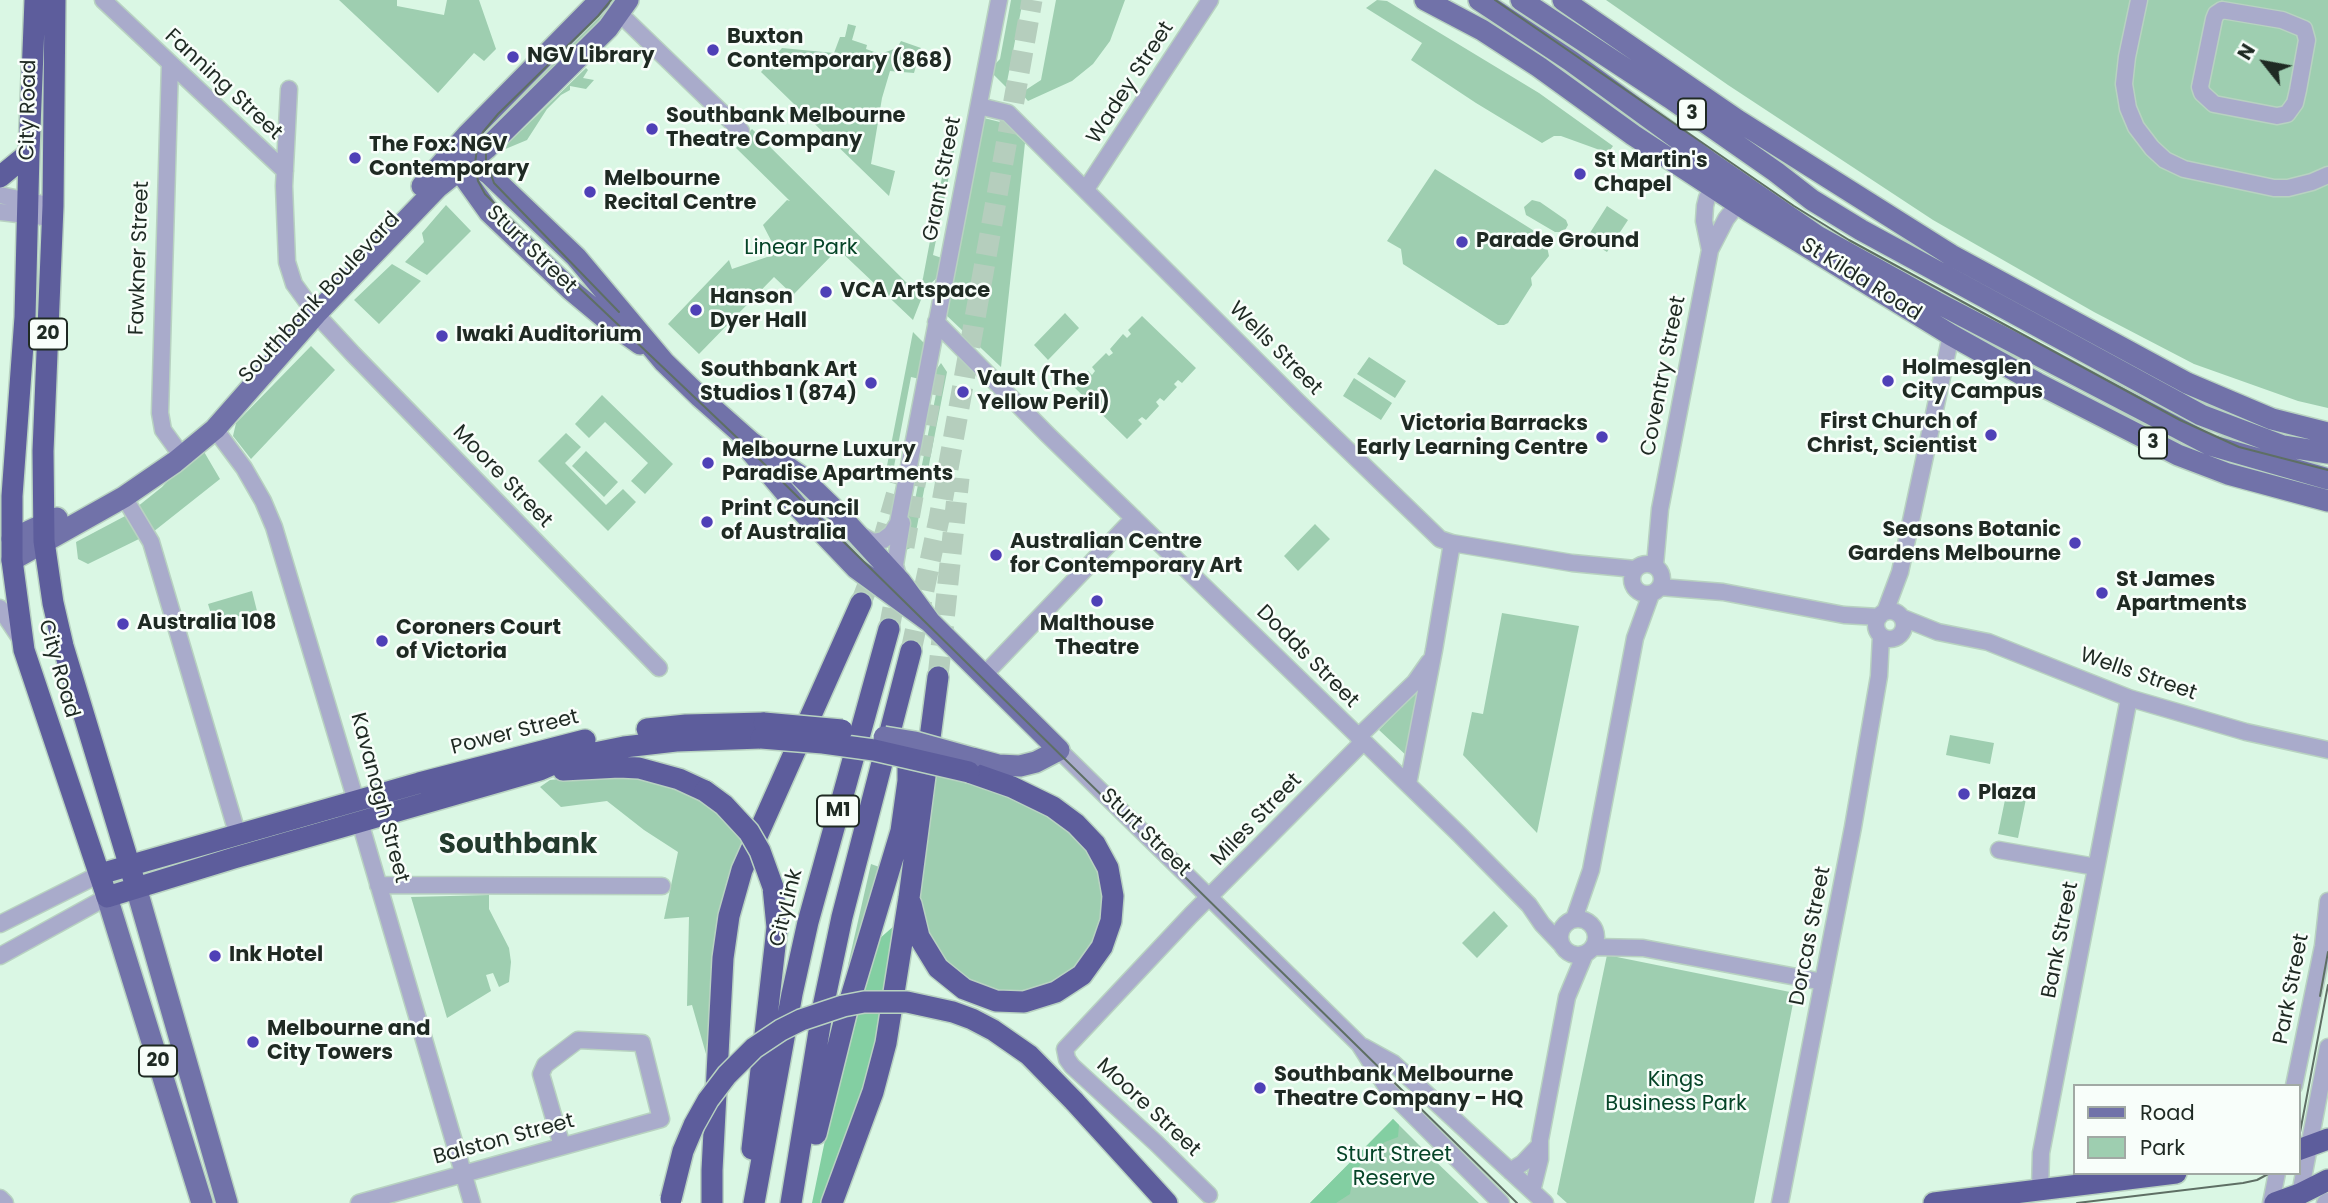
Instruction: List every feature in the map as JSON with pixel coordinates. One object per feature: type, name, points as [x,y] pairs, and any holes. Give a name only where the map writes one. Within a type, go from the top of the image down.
[{"type":"highway","name":"City Road","points":[[35,0],[26,317],[6,552],[21,640],[107,897]]},
{"type":"highway","name":"City Road","points":[[55,0],[52,212],[43,451],[44,533],[53,603],[62,646],[136,887]]},
{"type":"highway","points":[[0,177],[29,153]]},
{"type":"highway","points":[[710,1203],[723,958],[734,894],[742,870],[861,603]]},
{"type":"highway","name":"CityLink","points":[[754,1203],[792,995],[822,868],[889,629]]},
{"type":"highway","name":"M1","points":[[791,1203],[823,1007],[842,917],[911,651]]},
{"type":"highway","points":[[843,1203],[859,1134],[886,1043],[909,898],[938,677]]},
{"type":"highway","name":"Power Street","points":[[100,874],[241,845],[358,811],[554,747],[602,736],[686,724],[763,731],[971,765],[1053,807],[1076,824],[1095,844],[1108,868],[1113,896],[1111,921],[1102,947],[1082,975],[1056,992],[1024,1002],[986,998],[951,981],[932,961],[919,937],[909,898]]},
{"type":"highway","name":"Power Street","points":[[358,811],[540,770],[565,759],[624,747],[763,731],[829,729],[884,737]]},
{"type":"highway","points":[[800,1203],[848,1010],[901,831],[908,781],[908,756],[901,744],[884,737]]},
{"type":"highway","points":[[540,770],[639,768],[679,779],[705,791],[724,805],[749,832],[760,851],[773,887],[777,927],[746,1203]]},
{"type":"highway","name":"Power Street","points":[[107,897],[241,845]]},
{"type":"highway","points":[[670,1203],[688,1139],[708,1100],[727,1075],[754,1048],[781,1030],[801,1020],[864,1002],[907,1002],[953,1012],[972,1019],[1011,1041],[1029,1055],[1074,1101],[1167,1203]]},
{"type":"highway","points":[[832,1203],[859,1134]]},
{"type":"highway","points":[[1934,1203],[2160,1175]]},
{"type":"highway","points":[[2273,1203],[2297,1198],[2328,1180]]},
{"type":"main road","name":"Southbank Boulevard","points":[[6,552],[124,497],[175,462],[313,310],[461,161],[600,0]]},
{"type":"main road","name":"St Kilda Road","points":[[1425,0],[1482,30],[1539,67],[1633,135],[1718,180]]},
{"type":"main road","name":"St Kilda Road","points":[[1479,0],[1571,61],[1718,180],[1951,335],[2037,383],[2178,455],[2228,474],[2328,501]]},
{"type":"main road","name":"St Kilda Road","points":[[1521,0],[1670,98],[1833,214],[2188,383],[2262,415],[2297,427],[2328,433]]},
{"type":"main road","name":"St Kilda Road","points":[[1563,0],[1972,279],[2201,415],[2283,446],[2328,453]]},
{"type":"main road","name":"Southbank Boulevard","points":[[461,161],[494,142],[624,7]]},
{"type":"main road","points":[[494,142],[489,151],[488,163],[501,184]]},
{"type":"main road","name":"Sturt Street","points":[[461,161],[501,184],[582,264],[664,362],[730,425],[799,475],[859,534],[900,581],[930,622],[1059,750]]},
{"type":"main road","name":"Sturt Street","points":[[461,161],[489,212],[613,325],[664,362]]},
{"type":"main road","name":"St Kilda Road","points":[[1743,197],[2210,445],[2328,479]]},
{"type":"main road","points":[[1951,335],[1957,313],[1972,279]]},
{"type":"main road","name":"Southbank Boulevard","points":[[44,533],[121,486],[211,425]]},
{"type":"main road","name":"Sturt Street","points":[[730,425],[775,482],[856,568],[930,622]]},
{"type":"main road","name":"Power Street","points":[[884,737],[915,741],[971,765],[1020,766],[1036,762],[1059,750]]},
{"type":"main road","name":"City Road","points":[[136,887],[227,1203]]},
{"type":"main road","name":"City Road","points":[[107,897],[202,1203]]},
{"type":"street","name":"Fanning Street","points":[[103,0],[285,171]]},
{"type":"street","name":"Grant Street","points":[[900,581],[895,565],[905,496],[999,0]]},
{"type":"street","name":"Wadey Street","points":[[1086,189],[1210,0]]},
{"type":"street","points":[[2139,0],[2124,84],[2128,108],[2165,160],[2184,169],[2274,188],[2288,188],[2312,182],[2326,171]]},
{"type":"street","points":[[624,7],[741,131]]},
{"type":"street","points":[[2231,10],[2296,23],[2304,29],[2307,40],[2298,90],[2295,103],[2287,114],[2277,116],[2254,113],[2214,104],[2205,97],[2200,87],[2216,13],[2231,10]]},
{"type":"street","name":"Fawkner Street","points":[[170,64],[160,413],[163,430],[176,448]]},
{"type":"street","points":[[289,89],[285,171],[287,262],[294,284],[313,310]]},
{"type":"street","name":"Wells Street","points":[[979,106],[1008,113],[1442,541],[1573,563],[1890,626],[1988,642],[2129,698],[2246,732],[2328,750]]},
{"type":"street","name":"Coventry Street","points":[[1710,250],[1704,221],[1707,198],[1718,180]]},
{"type":"street","points":[[0,195],[28,208],[52,212]]},
{"type":"street","name":"Coventry Street","points":[[1581,924],[1710,250],[1720,228],[1743,197]]},
{"type":"street","points":[[0,212],[28,208]]},
{"type":"street","name":"Moore Street","points":[[313,310],[659,668]]},
{"type":"street","name":"Dodds Street","points":[[936,322],[1134,519],[1408,784],[1529,905],[1542,924],[1564,947],[1575,955],[1589,950],[1643,948]]},
{"type":"street","name":"Dorcas Street","points":[[1780,1203],[1899,572],[1951,335]]},
{"type":"street","points":[[929,365],[935,356],[949,349],[962,351],[974,360]]},
{"type":"street","name":"Kavanagh Street","points":[[211,425],[244,468],[263,500],[274,527],[472,1203]]},
{"type":"street","name":"Grant Street","points":[[859,534],[873,542],[883,540],[891,534],[898,523],[905,496]]},
{"type":"street","points":[[124,497],[151,542],[241,845]]},
{"type":"street","points":[[984,676],[1134,519]]},
{"type":"street","name":"Miles Street","points":[[1408,784],[1452,543]]},
{"type":"street","points":[[0,608],[21,640]]},
{"type":"street","name":"Miles Street","points":[[1065,1049],[1415,682],[1434,650]]},
{"type":"street","name":"Bank Street","points":[[2040,1190],[2041,1153],[2129,698]]},
{"type":"street","name":"Sturt Street","points":[[1059,750],[1359,1044],[1389,1091],[1502,1203]]},
{"type":"street","points":[[1999,850],[2096,867]]},
{"type":"street","name":"Power Street","points":[[0,924],[100,874]]},
{"type":"street","points":[[378,885],[662,886]]},
{"type":"street","name":"Power Street","points":[[0,956],[107,897]]},
{"type":"street","name":"Park Street","points":[[2294,1084],[2323,946],[2328,901]]},
{"type":"street","name":"Dodds Street","points":[[1529,905],[1643,948],[1823,982]]},
{"type":"street","points":[[1532,1191],[1540,1159],[1539,1146],[1567,996],[1564,947],[1560,934],[1581,924],[1596,942],[1589,950],[1567,996]]},
{"type":"street","name":"Balston Street","points":[[359,1203],[661,1119],[642,1043],[578,1040],[548,1062],[541,1074],[562,1146]]},
{"type":"street","name":"Sturt Street","points":[[1359,1044],[1393,1063],[1545,1203]]},
{"type":"street","points":[[2297,1198],[2312,1145],[2328,1047]]},
{"type":"street","name":"Moore Street","points":[[1065,1049],[1066,1059],[1072,1066],[1209,1195]]},
{"type":"street","points":[[1510,1171],[1523,1163],[1539,1146]]},
{"type":"street","points":[[2273,1203],[2277,1175]]},
{"type":"street","points":[[0,1198],[5,1203]]},
{"type":"green space","points":[[339,0],[397,0],[397,6],[444,15],[447,0],[479,0],[496,49],[484,61],[474,53],[438,93]]},
{"type":"green space","points":[[609,0],[621,0],[512,113],[505,106]]},
{"type":"green space","points":[[1011,0],[1023,0],[1006,87],[993,74],[993,66],[1000,59]]},
{"type":"green space","points":[[1056,0],[1125,0],[1110,41],[1093,64],[1072,81],[1028,101],[1021,93],[1041,80]]},
{"type":"green space","points":[[1377,0],[1387,1],[1539,93],[1613,146],[1608,153],[1561,136],[1554,136],[1542,143],[1476,103],[1411,60],[1422,43],[1366,8]]},
{"type":"green space","points":[[1606,0],[2328,0],[2328,408],[2298,401],[2194,364],[2094,312],[1933,220],[1728,85]]},
{"type":"green space","points":[[848,24],[856,26],[852,40],[867,45],[866,49],[880,54],[897,48],[901,41],[921,48],[914,73],[890,71],[882,98],[871,164],[895,171],[889,196],[761,72],[782,48],[834,53],[840,37],[845,37]]},
{"type":"green space","points":[[586,68],[588,70],[583,78],[594,80],[586,89],[570,86],[570,90],[547,109],[527,140],[503,150],[513,134],[522,130]]},
{"type":"green space","points":[[984,118],[1004,123],[1025,143],[1001,367],[945,314]]},
{"type":"green space","name":"Linear Park","points":[[752,129],[918,294],[949,140],[956,141],[933,255],[942,258],[938,277],[921,292],[924,292],[913,320],[838,249],[793,295],[774,277],[699,354],[668,324],[729,260],[732,269],[773,255],[776,250],[763,225],[787,200],[790,201],[736,148]]},
{"type":"green space","points":[[1435,169],[1544,237],[1549,256],[1531,278],[1532,285],[1508,323],[1504,325],[1498,325],[1403,264],[1401,249],[1387,241]]},
{"type":"green space","points":[[1532,200],[1540,202],[1566,220],[1568,225],[1564,232],[1555,232],[1526,215],[1524,207]]},
{"type":"green space","points":[[446,205],[471,231],[427,275],[405,262],[424,242],[422,233]]},
{"type":"green space","points":[[1607,206],[1628,220],[1607,252],[1586,239]]},
{"type":"green space","points":[[392,264],[421,281],[379,324],[354,300]]},
{"type":"green space","points":[[1065,313],[1079,328],[1048,360],[1034,345]]},
{"type":"green space","points":[[1142,316],[1196,368],[1182,383],[1178,380],[1174,384],[1177,387],[1164,401],[1160,398],[1156,402],[1159,406],[1146,420],[1142,417],[1138,420],[1142,424],[1127,439],[1073,386],[1088,371],[1092,375],[1095,371],[1092,367],[1106,353],[1109,356],[1113,353],[1110,349],[1123,334],[1127,338],[1131,334],[1128,330]]},
{"type":"green space","points":[[913,332],[924,343],[920,379],[911,377],[892,477],[885,476]]},
{"type":"green space","points":[[311,346],[335,370],[251,459],[233,436],[236,423]]},
{"type":"green space","points":[[1369,357],[1406,381],[1395,398],[1357,374]]},
{"type":"green space","points":[[941,363],[947,372],[913,547],[901,552],[907,517],[913,510],[937,389],[934,381],[936,370]]},
{"type":"green space","points":[[1354,378],[1392,403],[1381,420],[1343,396]]},
{"type":"green space","points":[[602,395],[673,464],[645,494],[631,481],[648,463],[605,422],[589,438],[575,424]]},
{"type":"green space","points":[[566,433],[581,447],[565,463],[606,505],[623,489],[636,502],[608,531],[538,461]]},
{"type":"green space","points":[[203,450],[220,479],[153,532],[137,507],[162,487],[186,461]]},
{"type":"green space","points":[[586,451],[618,482],[604,497],[572,466]]},
{"type":"green space","points":[[127,515],[141,538],[88,564],[78,559],[76,542]]},
{"type":"green space","points":[[1315,524],[1330,539],[1298,571],[1284,556]]},
{"type":"green space","points":[[252,591],[257,611],[214,623],[208,604]]},
{"type":"green space","points":[[1502,613],[1579,626],[1537,833],[1463,755],[1472,712],[1483,714]]},
{"type":"green space","points":[[1422,686],[1409,758],[1379,730]]},
{"type":"green space","points":[[1950,735],[1994,743],[1990,764],[1946,755]]},
{"type":"green space","points":[[936,770],[1032,806],[1069,830],[1090,854],[1102,883],[1104,914],[1096,944],[1067,979],[1013,997],[947,971],[920,920],[919,905]]},
{"type":"green space","points":[[598,775],[657,780],[684,790],[718,812],[744,843],[717,941],[706,1054],[692,1005],[687,1006],[689,917],[664,919],[678,852],[607,801],[561,807],[540,787],[550,780]]},
{"type":"green space","points":[[2007,790],[2027,794],[2018,838],[1998,834]]},
{"type":"green space","points":[[871,864],[882,868],[850,969],[848,965]]},
{"type":"green space","points":[[489,895],[489,909],[509,948],[509,982],[499,987],[493,973],[486,975],[491,991],[447,1018],[411,897]]},
{"type":"green space","points":[[1494,911],[1508,926],[1477,958],[1462,943]]},
{"type":"green space","points":[[895,925],[873,1062],[820,1203],[812,1203],[836,1087],[856,1010],[879,939]]},
{"type":"green space","name":"Kings Business Park","points":[[1607,955],[1795,993],[1754,1203],[1567,1203],[1557,1194]]},
{"type":"green space","name":"Sturt Street Reserve","points":[[1393,1119],[1430,1156],[1479,1203],[1310,1203]]},
{"type":"green space","points":[[1393,1119],[1399,1125],[1398,1137],[1369,1153],[1353,1175],[1350,1194],[1336,1203],[1310,1203]]},
{"type":"tunnel","points":[[911,651],[939,519],[1032,0]]},
{"type":"tunnel","points":[[904,547],[935,372]]},
{"type":"tunnel","points":[[938,677],[959,478]]},
{"type":"tunnel","points":[[861,603],[877,561],[900,482]]},
{"type":"tunnel","points":[[889,629],[898,582]]},
{"type":"tram line","points":[[611,0],[483,132],[478,141],[475,164],[478,181],[485,194],[571,280],[749,449],[1517,1203]]},
{"type":"tram line","points":[[1495,0],[1794,206],[1849,240],[2180,420],[2239,447],[2328,470]]},
{"type":"tram line","points":[[491,134],[486,147],[486,160],[494,183],[619,312]]},
{"type":"tram line","points":[[2320,996],[2328,952]]},
{"type":"tram line","points":[[2300,1132],[2328,985]]},
{"type":"tram line","points":[[2077,1203],[2243,1183],[2266,1175]]},
{"type":"place","name":"Buxton Contemporary (868)","points":[[713,50]]},
{"type":"place","name":"NGV Library","points":[[513,57]]},
{"type":"place","name":"Southbank Melbourne Theatre Company","points":[[652,129]]},
{"type":"place","name":"The Fox: NGV Contemporary","points":[[355,158]]},
{"type":"place","name":"St Martin's Chapel","points":[[1580,174]]},
{"type":"place","name":"Melbourne Recital Centre","points":[[590,192]]},
{"type":"place","name":"Parade Ground","points":[[1462,242]]},
{"type":"place","name":"VCA Artspace","points":[[826,292]]},
{"type":"place","name":"Hanson Dyer Hall","points":[[696,310]]},
{"type":"place","name":"Iwaki Auditorium","points":[[442,336]]},
{"type":"place","name":"Holmesglen City Campus","points":[[1888,381]]},
{"type":"place","name":"Southbank Art Studios 1 (874)","points":[[871,383]]},
{"type":"place","name":"Vault (The Yellow Peril)","points":[[963,392]]},
{"type":"place","name":"First Church of Christ, Scientist","points":[[1991,435]]},
{"type":"place","name":"Victoria Barracks Early Learning Centre","points":[[1602,437]]},
{"type":"place","name":"Melbourne Luxury Paradise Apartments","points":[[708,463]]},
{"type":"place","name":"Print Council of Australia","points":[[707,522]]},
{"type":"place","name":"Seasons Botanic Gardens Melbourne","points":[[2075,543]]},
{"type":"place","name":"Australian Centre for Contemporary Art","points":[[996,555]]},
{"type":"place","name":"St James Apartments","points":[[2102,593]]},
{"type":"place","name":"Malthouse Theatre","points":[[1097,601]]},
{"type":"place","name":"Australia 108","points":[[123,624]]},
{"type":"place","name":"Coroners Court of Victoria","points":[[382,641]]},
{"type":"place","name":"Plaza","points":[[1964,794]]},
{"type":"place","name":"Ink Hotel","points":[[215,956]]},
{"type":"place","name":"Melbourne and City Towers","points":[[253,1042]]},
{"type":"place","name":"Southbank Melbourne Theatre Company - HQ","points":[[1260,1088]]},
{"type":"district","name":"Southbank","points":[[518,846]]}]
